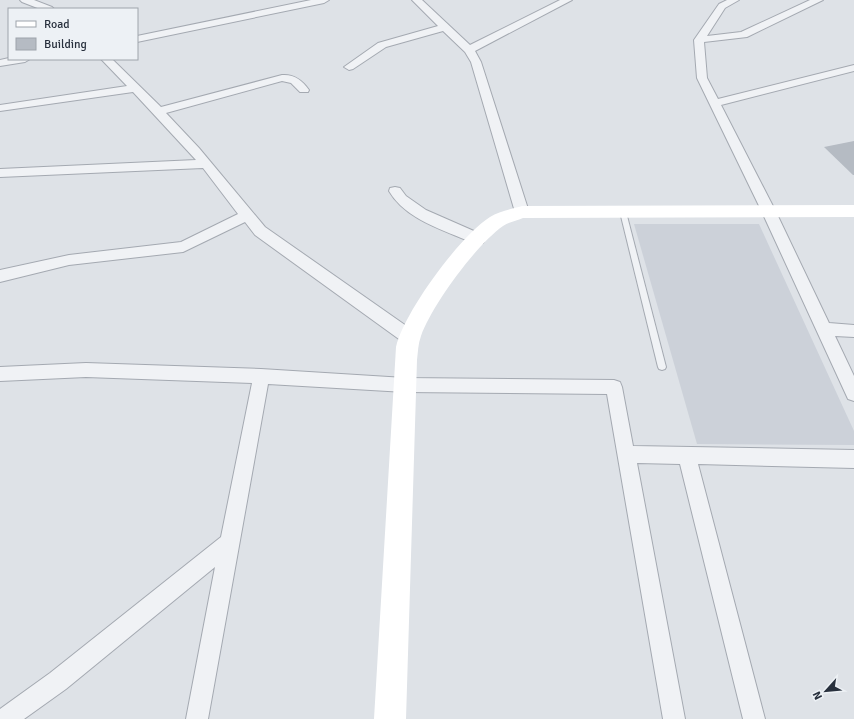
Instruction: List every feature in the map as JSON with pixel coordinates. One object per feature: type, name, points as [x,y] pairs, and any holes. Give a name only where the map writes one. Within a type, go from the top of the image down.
[{"type":"street","points":[[25,0],[46,8]]},
{"type":"street","points":[[138,39],[303,2],[324,0]]},
{"type":"street","points":[[417,0],[469,50],[476,62],[522,212]]},
{"type":"street","points":[[469,50],[568,0]]},
{"type":"street","points":[[734,0],[722,6],[699,40],[702,78],[769,212],[854,394]]},
{"type":"street","points":[[699,40],[743,35],[818,0]]},
{"type":"street","points":[[349,67],[382,45],[445,27]]},
{"type":"street","points":[[0,63],[19,60]]},
{"type":"street","points":[[107,60],[159,111],[206,164],[246,216],[265,234],[409,337]]},
{"type":"street","points":[[714,103],[854,68]]},
{"type":"street","points":[[159,111],[282,78],[291,78],[295,80],[304,90]]},
{"type":"street","points":[[0,108],[136,88]]},
{"type":"street","points":[[0,173],[206,164]]},
{"type":"street","points":[[395,191],[400,199],[415,210],[478,238]]},
{"type":"street","points":[[390,719],[405,385],[409,337],[423,310],[450,272],[478,238],[497,221],[522,212],[854,211]]},
{"type":"street","points":[[0,276],[69,260],[183,247],[246,216]]},
{"type":"street","points":[[823,329],[854,331]]},
{"type":"street","points":[[0,374],[86,370],[261,376],[405,385],[614,387],[674,719]]},
{"type":"street","points":[[197,719],[261,376]]},
{"type":"street","points":[[626,454],[854,459]]},
{"type":"street","points":[[687,456],[754,719]]},
{"type":"street","points":[[5,719],[58,681],[231,542]]},
{"type":"lane","points":[[623,212],[662,367]]},
{"type":"shaded area","points":[[634,224],[759,224],[854,431],[854,445],[697,444]]},
{"type":"building","points":[[854,141],[854,175],[853,175],[824,147]]}]
